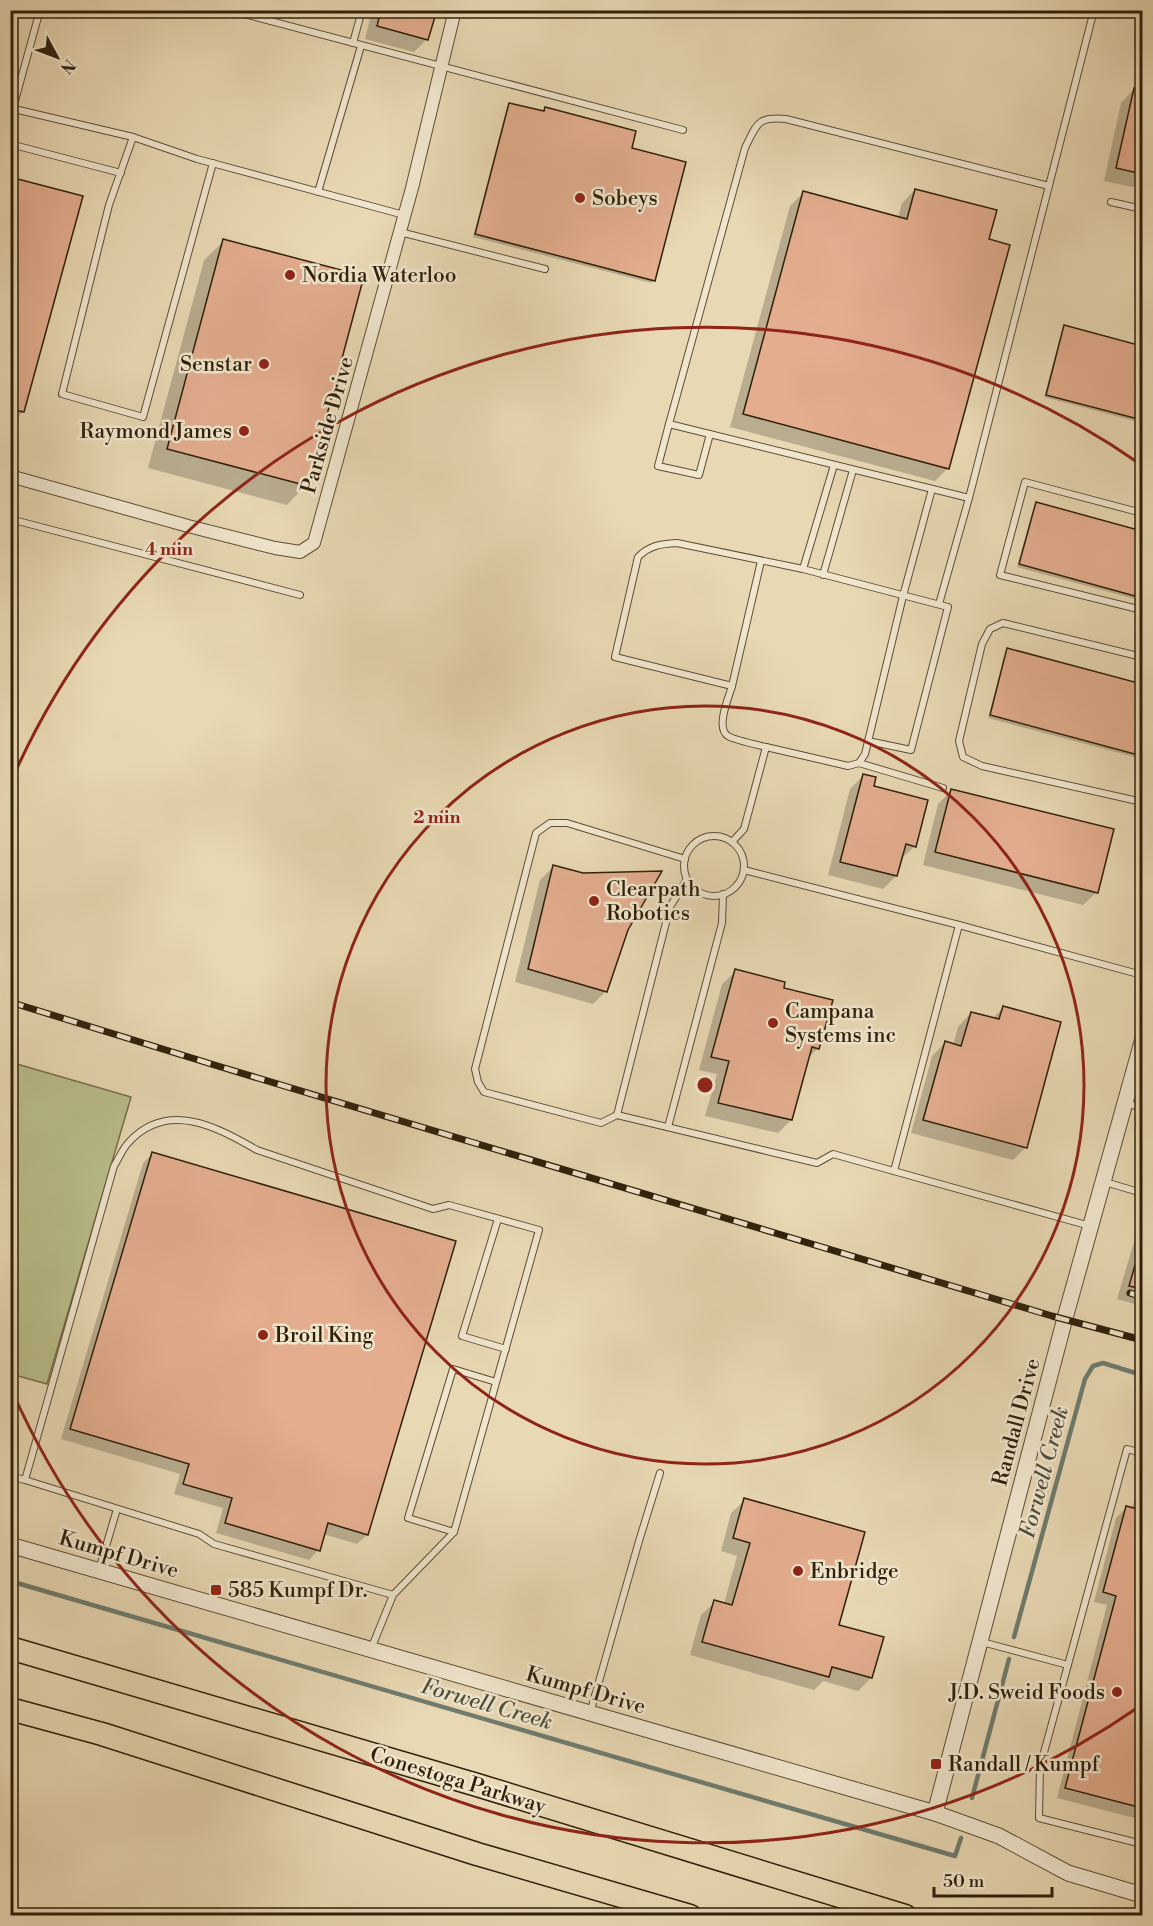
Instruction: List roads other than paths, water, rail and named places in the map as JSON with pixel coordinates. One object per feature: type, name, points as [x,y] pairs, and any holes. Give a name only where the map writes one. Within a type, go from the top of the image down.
[{"type":"highway","name":"Conestoga Parkway","points":[[10,1648],[477,1785],[905,1916]]},
{"type":"highway","points":[[10,1709],[102,1734],[477,1854],[690,1916]]},
{"type":"highway","points":[[10,1724],[102,1734]]},
{"type":"street","name":"Parkside Drive","points":[[10,476],[275,548],[300,552],[314,543],[404,215],[455,10]]},
{"type":"street","name":"Randall Drive","points":[[935,1813],[1065,1318],[1140,1061],[1143,1042]]},
{"type":"street","name":"Kumpf Drive","points":[[10,1545],[935,1813],[999,1836],[1068,1873],[1143,1895]]},
{"type":"lane","points":[[10,119],[40,10]]},
{"type":"lane","points":[[229,10],[683,130]]},
{"type":"lane","points":[[353,44],[362,10]]},
{"type":"lane","points":[[939,604],[969,498],[1094,10]]},
{"type":"lane","points":[[1143,34],[1138,57],[1143,67]]},
{"type":"lane","points":[[318,192],[361,46]]},
{"type":"lane","points":[[12,108],[133,137],[213,163],[404,215]]},
{"type":"lane","points":[[710,434],[699,476],[658,466],[745,148],[757,125],[769,117],[786,119],[1049,186]]},
{"type":"lane","points":[[133,137],[109,205],[62,394],[143,417],[213,163]]},
{"type":"lane","points":[[10,144],[121,173]]},
{"type":"lane","points":[[1111,202],[1143,209]]},
{"type":"lane","points":[[399,232],[545,269]]},
{"type":"lane","points":[[669,424],[969,498]]},
{"type":"lane","points":[[803,570],[834,465]]},
{"type":"lane","points":[[823,575],[853,470]]},
{"type":"lane","points":[[1143,513],[1025,482],[1000,575],[1143,610]]},
{"type":"lane","points":[[859,763],[865,754],[903,596],[932,489]]},
{"type":"lane","points":[[10,519],[300,595]]},
{"type":"lane","points":[[732,686],[615,657],[638,556],[645,550],[658,544],[677,543],[803,570],[948,607],[911,750],[868,741]]},
{"type":"lane","points":[[761,561],[722,724],[723,730],[728,736],[766,747],[848,766],[859,763],[943,788]]},
{"type":"lane","points":[[1143,657],[1003,623],[990,629],[982,644],[959,741],[963,757],[982,766],[1143,802]]},
{"type":"lane","points":[[732,842],[744,829],[766,747]]},
{"type":"lane","points":[[685,860],[567,823],[550,823],[536,833],[475,1069],[478,1082],[484,1092],[601,1123],[617,1115],[817,1163],[833,1154],[1092,1226]]},
{"type":"lane","points":[[705,837],[723,837],[732,842],[740,850],[744,860],[744,870],[737,885],[723,894],[714,896],[695,888],[687,879],[685,869],[685,860],[689,850],[705,837]]},
{"type":"lane","points":[[744,870],[1143,975]]},
{"type":"lane","points":[[617,1115],[670,907],[687,879]]},
{"type":"lane","points":[[668,1127],[722,923],[723,894]]},
{"type":"lane","points":[[894,1171],[959,925]]},
{"type":"lane","points":[[1126,1103],[1143,1108]]},
{"type":"lane","points":[[25,1480],[114,1166],[129,1142],[148,1127],[177,1119],[205,1124],[257,1150],[433,1209],[449,1205],[538,1230],[454,1532],[393,1594],[371,1650]]},
{"type":"lane","points":[[1104,1182],[1143,1193]]},
{"type":"lane","points":[[498,1219],[462,1336],[506,1349]]},
{"type":"lane","points":[[454,1532],[408,1518],[453,1369],[496,1382]]},
{"type":"lane","points":[[1143,1453],[1127,1449],[1040,1767],[1039,1818],[1143,1845]]},
{"type":"lane","points":[[590,1713],[660,1473]]},
{"type":"lane","points":[[10,1476],[199,1534],[214,1544],[393,1594]]},
{"type":"lane","points":[[99,1570],[117,1509]]},
{"type":"lane","points":[[980,1642],[1068,1665]]},
{"type":"waterway","name":"Forwell Creek","points":[[1014,1637],[1085,1379],[1093,1366],[1103,1363],[1142,1375]]},
{"type":"waterway","name":"Forwell Creek","points":[[10,1581],[955,1856],[961,1838]]},
{"type":"waterway","name":"Forwell Creek","points":[[972,1798],[1009,1659]]},
{"type":"railway","points":[[10,1002],[1052,1316],[1142,1340]]},
{"type":"railway","points":[[1130,1293],[1142,1297]]},
{"type":"place","name":"Sobeys","points":[[580,198]]},
{"type":"place","name":"Nordia Waterloo","points":[[290,275]]},
{"type":"place","name":"Senstar","points":[[264,364]]},
{"type":"place","name":"Raymond James","points":[[244,431]]},
{"type":"place","name":"Clearpath Robotics","points":[[594,901]]},
{"type":"place","name":"Campana Systems inc","points":[[773,1023]]},
{"type":"place","name":"Broil King","points":[[263,1335]]},
{"type":"place","name":"Enbridge","points":[[798,1571]]},
{"type":"place","name":"585 Kumpf Dr.","points":[[216,1590]]},
{"type":"place","name":"J.D. Sweid Foods","points":[[1117,1692]]},
{"type":"place","name":"Randall / Kumpf","points":[[936,1764]]}]
